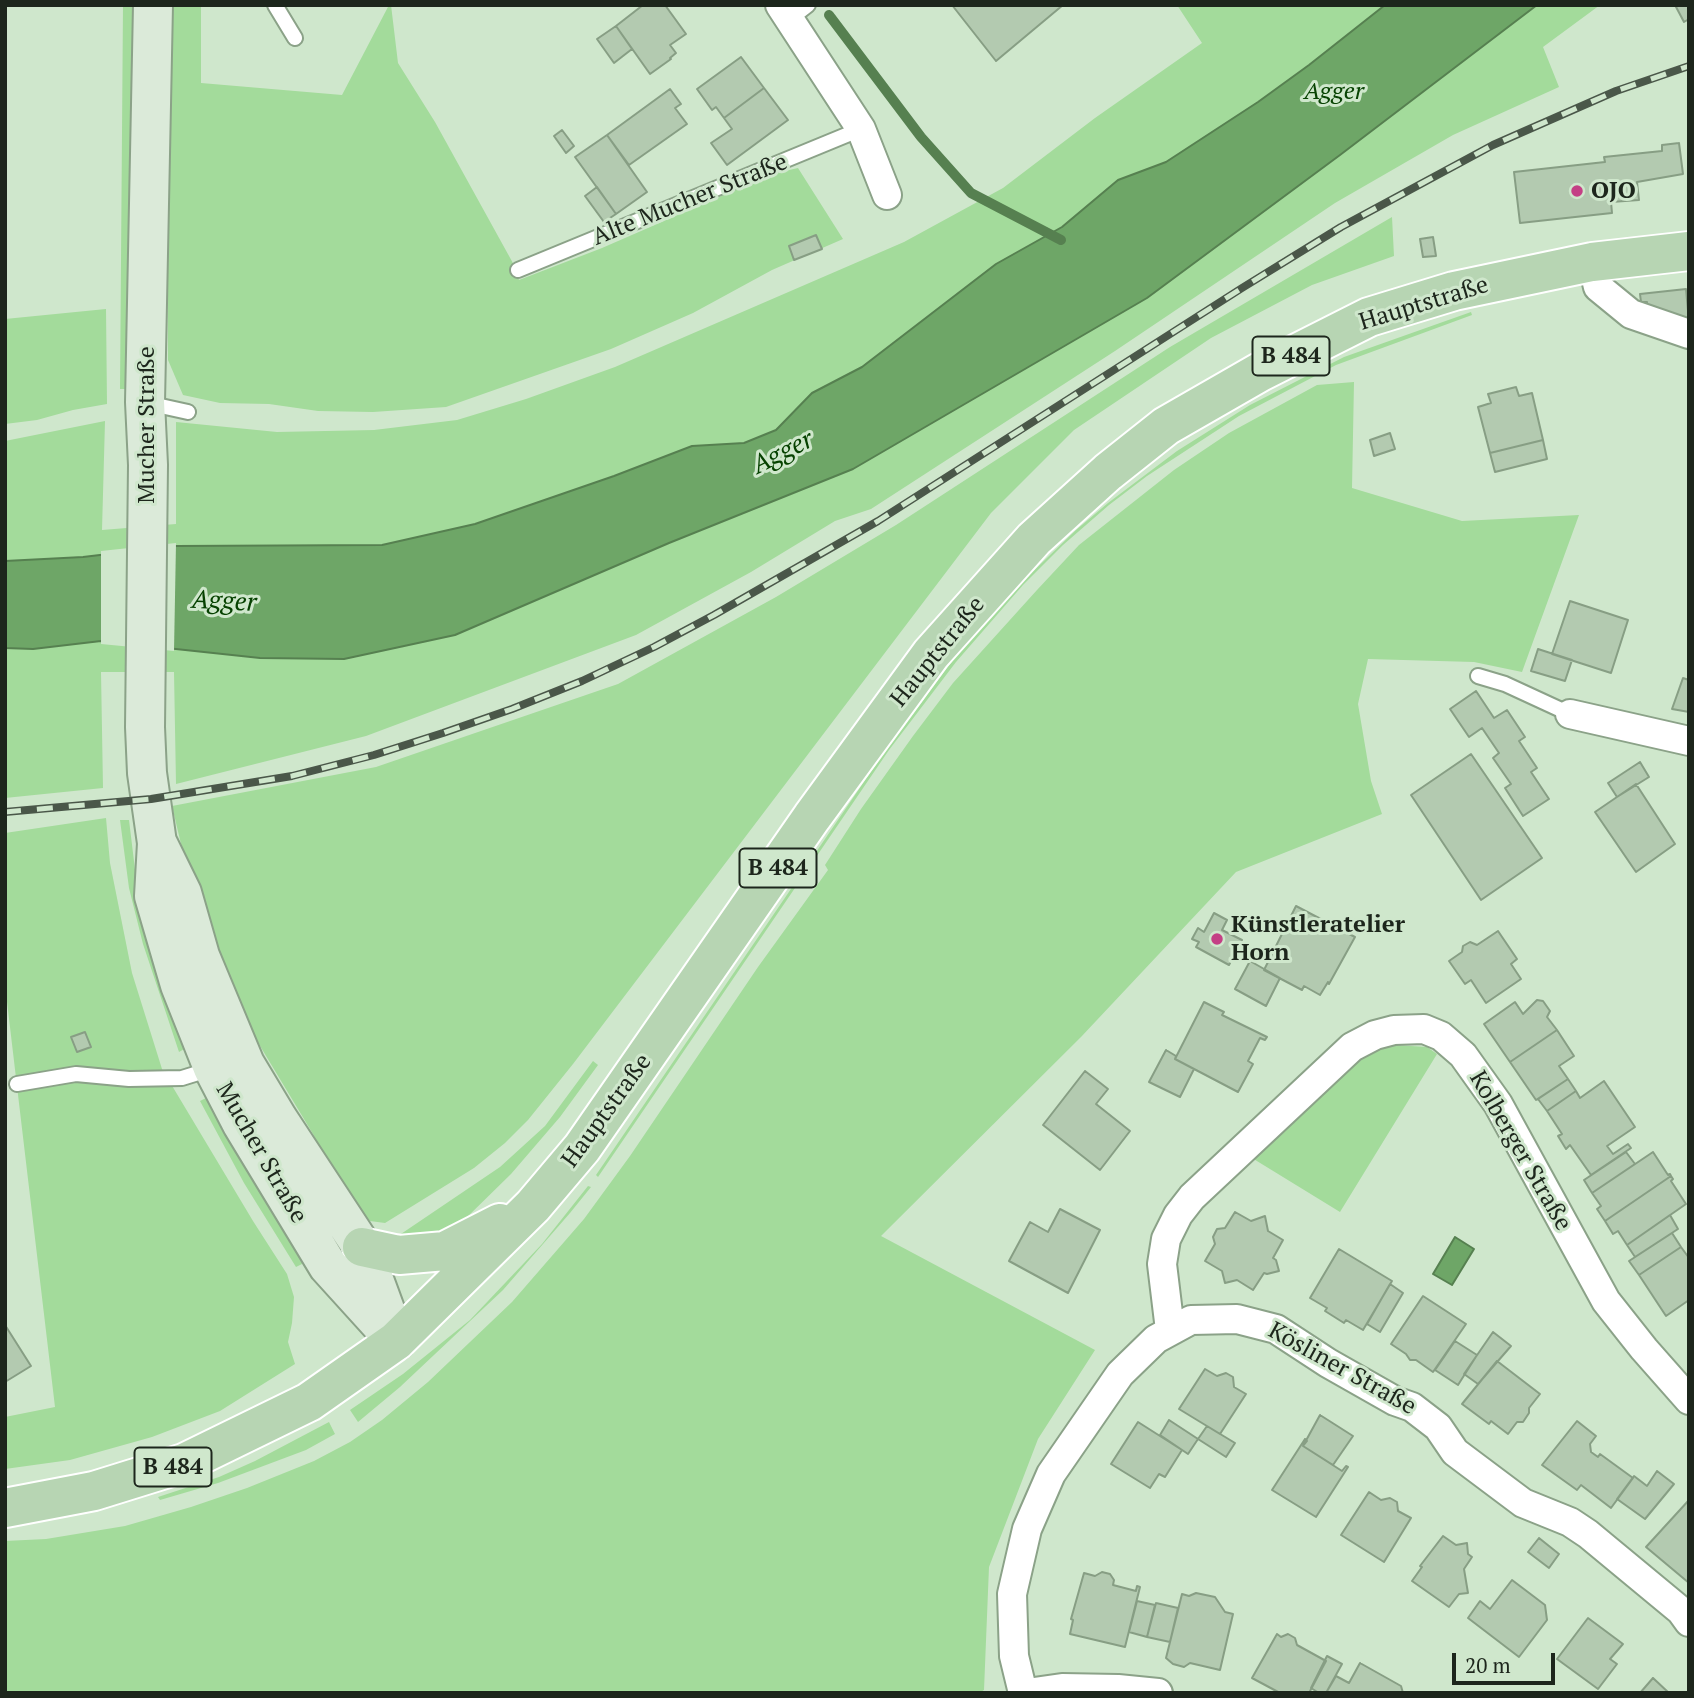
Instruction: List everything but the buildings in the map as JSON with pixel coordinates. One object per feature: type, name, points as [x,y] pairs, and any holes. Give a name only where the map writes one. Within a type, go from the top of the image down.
[{"type":"main road","name":"Mucher Straße","points":[[153,5],[145,402],[148,465],[145,727],[147,773],[157,844],[154,895],[180,985],[213,1068],[243,1124],[328,1266],[396,1341]]},
{"type":"main road","name":"Hauptstraße","points":[[396,1341],[533,1206],[582,1148],[812,817],[931,654],[1034,539],[1108,472],[1166,426],[1260,372],[1369,317],[1454,291],[1592,262],[1689,251]]},
{"type":"main road","name":"Mucher Straße","points":[[157,844],[182,893],[200,956],[245,1064],[362,1247],[396,1341]]},
{"type":"main road","name":"B 484","points":[[362,1247],[399,1255],[445,1251],[533,1206]]},
{"type":"main road","name":"B 484","points":[[5,1508],[94,1491],[184,1463],[309,1402],[396,1341]]},
{"type":"street","points":[[793,10],[861,129],[887,195]]},
{"type":"street","points":[[1592,262],[1598,287],[1630,314],[1689,334]]},
{"type":"street","points":[[1570,715],[1689,741]]},
{"type":"street","name":"Kolberger Straße","points":[[1170,1329],[1164,1252],[1178,1215],[1192,1197],[1352,1047],[1385,1032],[1408,1028],[1424,1029],[1441,1036],[1464,1055],[1498,1104],[1606,1301],[1689,1400]]},
{"type":"street","name":"Kösliner Straße","points":[[1025,1693],[1014,1656],[1012,1594],[1027,1529],[1051,1474],[1095,1409],[1135,1360],[1170,1329],[1191,1320],[1237,1319],[1276,1329],[1328,1363],[1427,1417],[1438,1427],[1455,1452],[1523,1503],[1570,1522],[1588,1534],[1681,1611],[1689,1622]]},
{"type":"street","points":[[1025,1693],[1062,1688],[1158,1693]]},
{"type":"lane","points":[[275,5],[295,38]]},
{"type":"lane","name":"Alte Mucher Straße","points":[[518,271],[861,129]]},
{"type":"lane","points":[[145,402],[188,412]]},
{"type":"lane","points":[[1478,676],[1505,684],[1570,715]]},
{"type":"lane","points":[[17,1084],[76,1074],[130,1079],[182,1078],[213,1068]]},
{"type":"green space","points":[[123,5],[134,5],[129,389],[120,389]]},
{"type":"green space","points":[[170,5],[201,5],[201,83],[342,95],[391,5],[398,63],[435,122],[514,265],[519,280],[602,248],[772,174],[798,168],[843,239],[772,270],[693,313],[611,349],[446,407],[373,412],[318,411],[269,404],[220,403],[183,395],[168,360]]},
{"type":"green space","name":"Agger","points":[[1177,5],[1600,5],[1543,47],[1559,87],[1453,135],[1335,203],[1115,351],[871,509],[835,521],[751,572],[636,635],[366,736],[176,784],[174,672],[101,672],[103,788],[5,798],[5,441],[105,421],[102,530],[176,524],[176,422],[277,432],[374,430],[457,420],[615,367],[904,242],[1003,188],[1095,118],[1202,43]]},
{"type":"green space","points":[[1392,217],[1394,256],[1312,285],[1211,338],[1074,430],[991,513],[528,1120],[474,1168],[385,1223],[370,1221],[359,1210],[332,1174],[313,1134],[230,996],[190,882],[172,806],[376,767],[618,684],[776,597],[896,525],[1170,347]]},
{"type":"green space","points":[[106,309],[107,404],[37,420],[5,424],[5,319]]},
{"type":"green space","points":[[1471,312],[1472,315],[1336,365],[1239,416],[1147,476],[1063,545],[1023,585],[956,662],[889,750],[598,1177],[596,1175],[887,748],[953,660],[1021,583],[1108,503],[1177,451],[1250,405],[1344,357]]},
{"type":"green space","points":[[1354,382],[1352,488],[1462,521],[1579,515],[1522,672],[1474,662],[1368,659],[1358,704],[1371,781],[1382,814],[1236,872],[1081,1037],[881,1236],[1095,1350],[1038,1439],[989,1567],[984,1690],[979,1693],[5,1693],[5,1541],[46,1539],[125,1526],[247,1488],[314,1461],[350,1442],[428,1382],[512,1302],[584,1219],[828,870],[825,865],[913,736],[953,683],[1037,590],[1079,545],[1174,470],[1229,433],[1317,385]]},
{"type":"green space","points":[[106,818],[110,863],[132,973],[162,1069],[287,1274],[294,1297],[288,1342],[295,1364],[220,1411],[152,1437],[70,1460],[5,1469],[5,1417],[55,1407],[5,985],[5,833]]},
{"type":"green space","points":[[120,820],[129,820],[137,886],[186,1048],[179,1052],[143,944],[129,888]]},
{"type":"green space","points":[[1395,1045],[1427,1047],[1437,1054],[1340,1212],[1252,1158],[1359,1059],[1376,1050]]},
{"type":"green space","points":[[593,1061],[598,1065],[560,1117],[511,1174],[461,1223],[446,1234],[395,1238],[500,1167],[545,1126]]},
{"type":"green space","points":[[208,1097],[306,1262],[296,1267],[244,1183],[200,1101]]},
{"type":"green space","points":[[588,1186],[591,1187],[503,1290],[400,1387],[358,1422],[350,1410],[403,1374],[470,1320],[542,1244]]},
{"type":"green space","points":[[329,1422],[335,1434],[306,1450],[218,1483],[160,1500],[158,1497],[219,1477]]},
{"type":"water","name":"Agger","points":[[1385,5],[1537,5],[1147,298],[853,469],[669,543],[455,635],[344,659],[260,658],[101,641],[33,649],[5,648],[5,561],[83,557],[176,546],[382,545],[475,524],[692,446],[744,443],[776,430],[812,393],[862,367],[996,264],[1062,227],[1118,180],[1166,162],[1258,102]]},
{"type":"water","points":[[1455,1237],[1474,1249],[1452,1285],[1433,1274]]},
{"type":"pier","points":[[176,543],[174,651],[101,644],[101,551]]},
{"type":"waterway","points":[[829,15],[921,137],[971,193],[1061,240]]},
{"type":"railway","points":[[5,812],[151,799],[292,776],[374,755],[443,733],[582,681],[714,615],[878,521],[1341,227],[1493,145],[1616,91],[1689,66]]},
{"type":"place","name":"OJO","points":[[1577,191]]},
{"type":"place","name":"Künstleratelier Horn","points":[[1217,939]]}]
